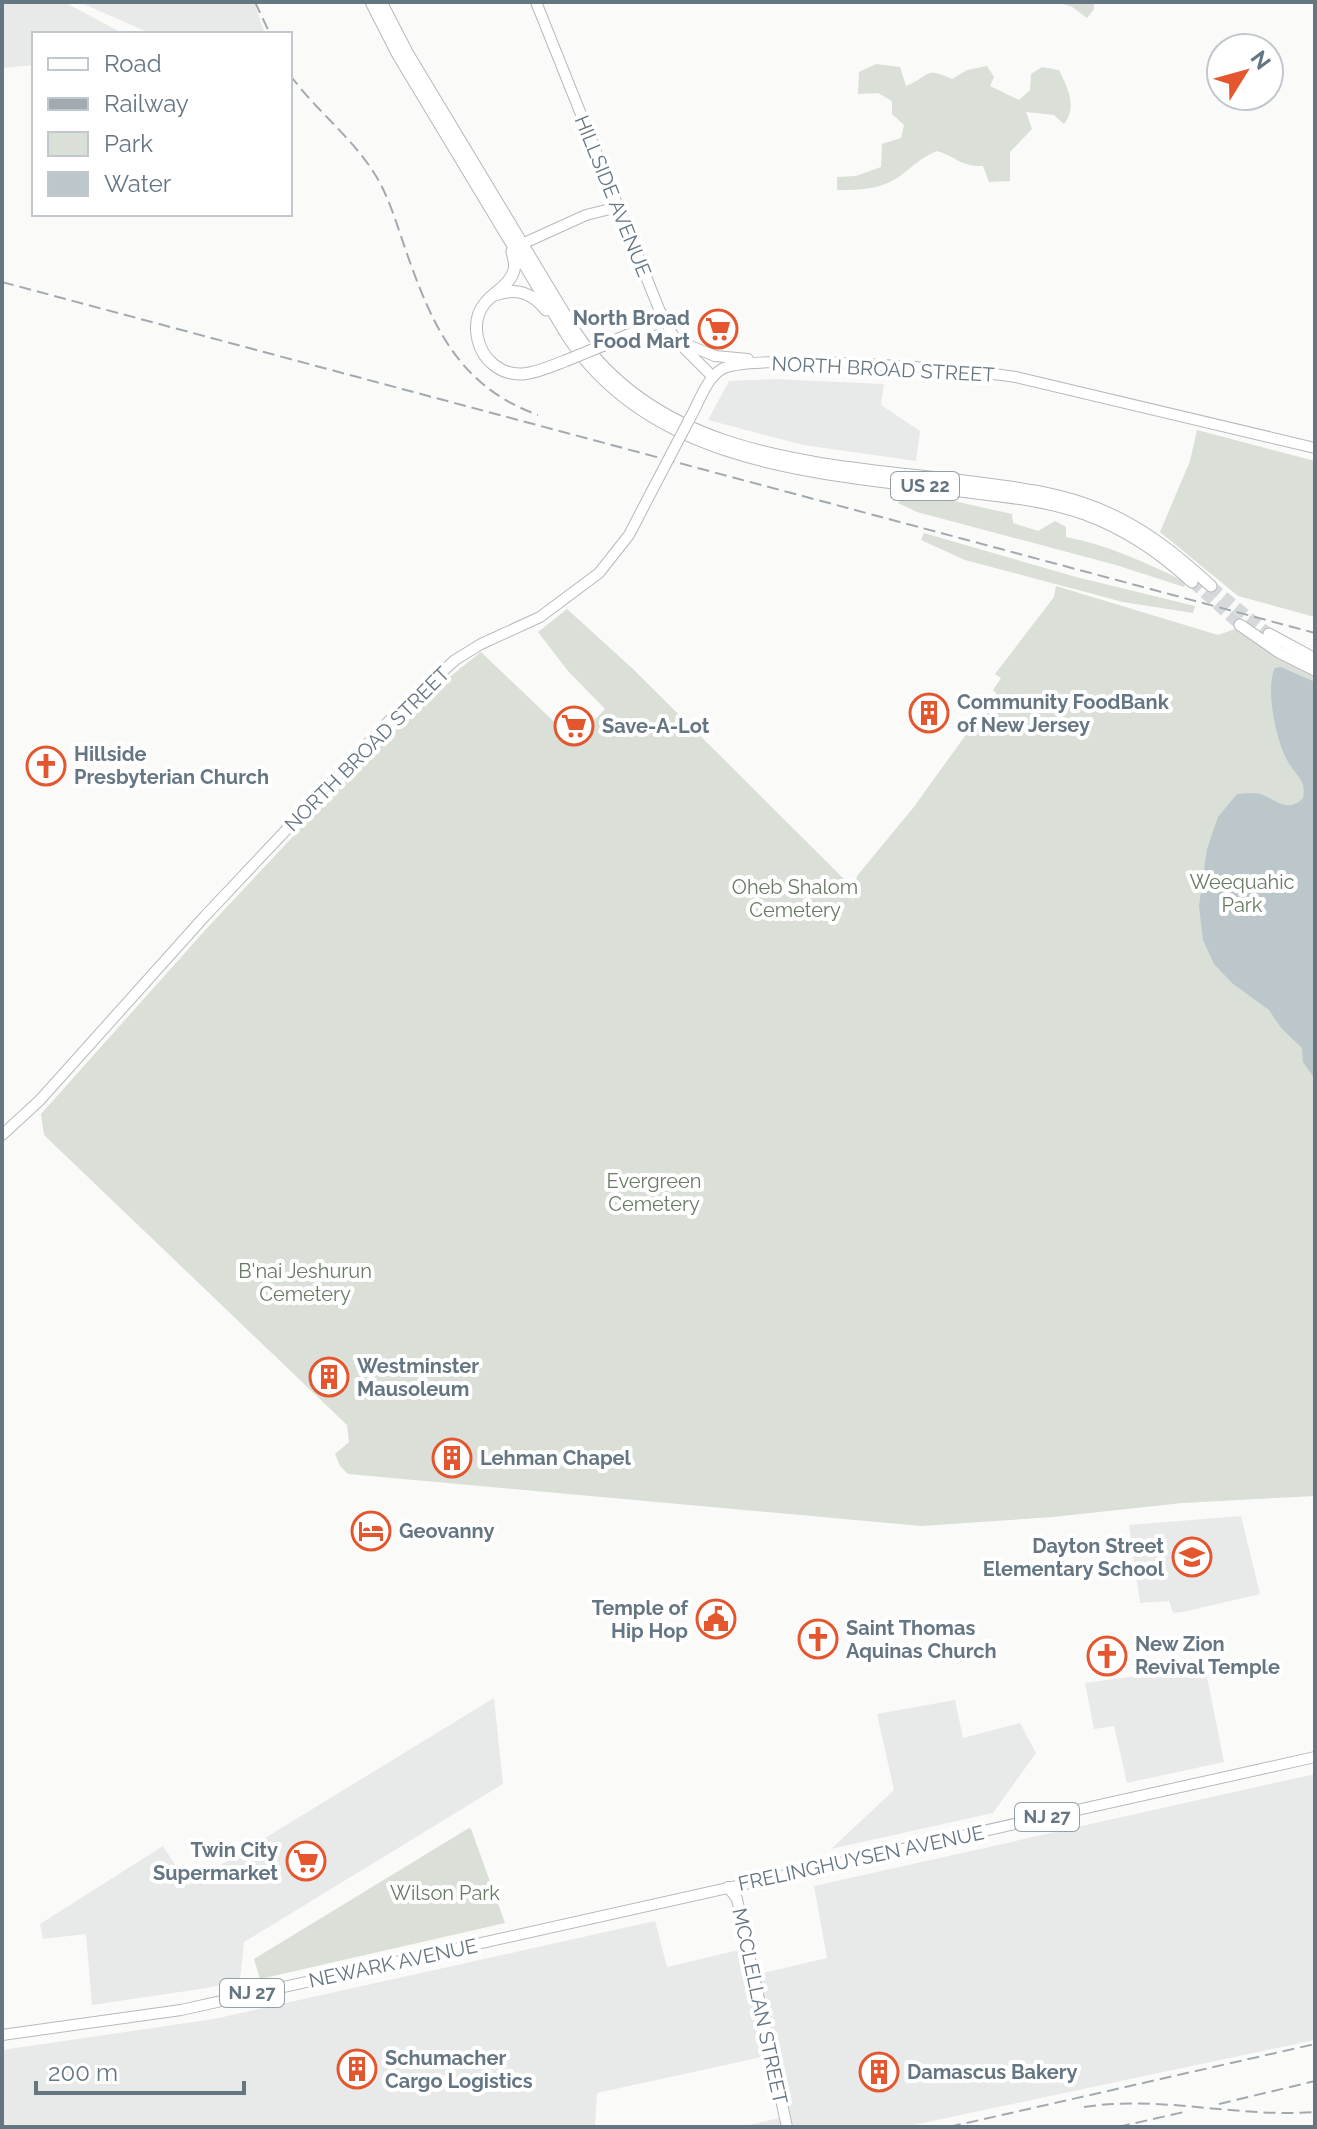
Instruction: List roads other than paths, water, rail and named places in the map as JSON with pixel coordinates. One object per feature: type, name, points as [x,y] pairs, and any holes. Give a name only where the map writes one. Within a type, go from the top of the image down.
[{"type":"highway","name":"US 22","points":[[371,2],[398,55],[568,337],[593,369],[626,400],[656,421],[700,442],[809,470],[1059,506],[1095,518],[1130,535],[1161,555],[1192,582]]},
{"type":"highway","name":"US 22","points":[[381,2],[408,54],[576,333],[595,358],[627,390],[668,418],[716,438],[792,458],[1033,490],[1070,499],[1106,512],[1141,530],[1173,552],[1211,586]]},
{"type":"highway","points":[[509,239],[514,270],[509,280],[481,310],[477,329],[482,351],[494,365],[510,373],[524,375],[664,320]]},
{"type":"highway","points":[[491,297],[512,291],[531,295],[568,337]]},
{"type":"highway","points":[[1240,625],[1279,652],[1315,670]]},
{"type":"highway","points":[[1269,634],[1315,659]]},
{"type":"main road","name":"HILLSIDE AVENUE","points":[[536,2],[664,320],[675,339],[713,377]]},
{"type":"main road","points":[[522,244],[586,215],[618,207]]},
{"type":"main road","points":[[675,339],[715,356],[741,357],[762,363]]},
{"type":"main road","name":"NORTH BROAD STREET","points":[[2,1135],[40,1100],[205,916],[389,721],[455,660],[481,644],[540,617],[599,573],[629,535],[689,420],[713,377],[721,369],[731,365],[762,363],[986,372],[1315,448]]},
{"type":"main road","name":"FRELINGHUYSEN AVENUE","points":[[500,1940],[1315,1757]]},
{"type":"main road","name":"MCCLELLAN STREET","points":[[728,1887],[737,1899],[787,2127]]},
{"type":"main road","name":"NEWARK AVENUE","points":[[2,2035],[181,2010],[500,1940]]},
{"type":"water","points":[[1281,667],[1315,682],[1315,1079],[1303,1062],[1302,1048],[1281,1028],[1269,1010],[1232,983],[1214,964],[1203,940],[1199,906],[1207,849],[1218,817],[1237,794],[1260,794],[1288,805],[1303,798],[1302,782],[1283,751],[1273,714],[1272,677],[1275,668]]},
{"type":"tunnel","points":[[1192,582],[1240,625]]},
{"type":"tunnel","points":[[1211,586],[1269,634]]},
{"type":"railway","points":[[255,2],[269,32]]},
{"type":"railway","points":[[292,77],[360,154],[380,183],[426,304],[452,350],[487,388],[510,403],[538,415]]},
{"type":"railway","points":[[2,282],[1315,633]]},
{"type":"railway","points":[[949,2127],[1315,2044]]},
{"type":"railway","points":[[1219,2104],[1315,2081]]},
{"type":"railway","points":[[1084,2107],[1142,2104],[1257,2112],[1315,2112]]},
{"type":"railway","points":[[1118,2127],[1184,2112]]},
{"type":"place","name":"North Broad Food Mart","points":[[718,329]]},
{"type":"place","name":"Community FoodBank of New Jersey","points":[[929,713]]},
{"type":"place","name":"Save-A-Lot","points":[[574,726]]},
{"type":"place","name":"Hillside Presbyterian Church","points":[[46,766]]},
{"type":"place","name":"Westminster Mausoleum","points":[[329,1377]]},
{"type":"place","name":"Lehman Chapel","points":[[452,1458]]},
{"type":"place","name":"Geovanny","points":[[371,1531]]},
{"type":"place","name":"Dayton Street Elementary School","points":[[1192,1557]]},
{"type":"place","name":"Temple of Hip Hop","points":[[716,1619]]},
{"type":"place","name":"Saint Thomas Aquinas Church","points":[[818,1639]]},
{"type":"place","name":"New Zion Revival Temple","points":[[1107,1656]]},
{"type":"place","name":"Twin City Supermarket","points":[[306,1861]]},
{"type":"place","name":"Schumacher Cargo Logistics","points":[[357,2069]]},
{"type":"place","name":"Damascus Bakery","points":[[879,2072]]},
{"type":"park label","name":"Weequahic Park","points":[[1242,894]]},
{"type":"park label","name":"Oheb Shalom Cemetery","points":[[795,898]]},
{"type":"park label","name":"Evergreen Cemetery","points":[[654,1192]]},
{"type":"park label","name":"B'nai Jeshurun Cemetery","points":[[305,1282]]},
{"type":"park label","name":"Wilson Park","points":[[445,1893]]}]
